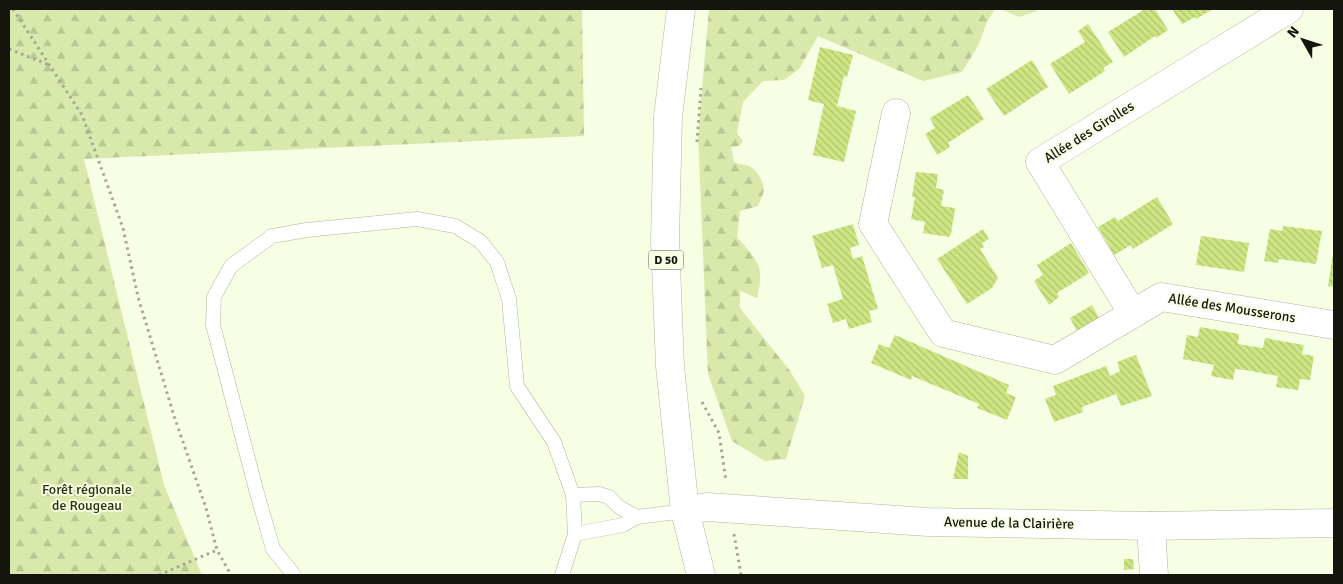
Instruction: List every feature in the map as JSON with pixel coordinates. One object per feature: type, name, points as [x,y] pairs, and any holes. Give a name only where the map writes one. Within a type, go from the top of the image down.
[{"type":"street","name":"D 50","points":[[681,9],[668,117],[665,239],[670,366],[685,510],[700,575]]},
{"type":"street","name":"Allée des Girolles","points":[[1133,314],[1040,162],[1289,9]]},
{"type":"street","name":"Allée des Mousserons","points":[[896,114],[873,224],[943,332],[1055,360],[1161,297],[1334,325]]},
{"type":"street","name":"Avenue de la Clairière","points":[[685,510],[707,507],[928,522],[1151,526],[1334,523]]},
{"type":"street","points":[[1151,526],[1154,575]]},
{"type":"lane","points":[[294,575],[273,548],[256,493],[213,325],[214,297],[231,266],[272,236],[307,230],[417,219],[455,226],[480,241],[497,262],[509,299],[517,386],[554,442],[573,495],[575,534],[562,575]]},
{"type":"lane","points":[[573,495],[604,495],[609,497],[619,507],[637,517]]},
{"type":"lane","points":[[575,534],[623,525],[637,517],[685,510]]},
{"type":"path","points":[[13,9],[82,115],[124,228],[138,297],[175,419],[206,508],[218,550],[231,575]]},
{"type":"path","points":[[9,49],[50,66]]},
{"type":"path","points":[[696,144],[701,86]]},
{"type":"path","points":[[698,394],[719,433],[729,509],[741,575]]},
{"type":"path","points":[[159,575],[218,550]]},
{"type":"green space","name":"Forêt régionale de Rougeau","points":[[9,9],[582,9],[584,136],[84,159],[164,485],[202,575],[9,575]]},
{"type":"green space","points":[[709,9],[995,9],[987,22],[978,46],[962,72],[923,81],[818,36],[799,69],[784,80],[763,81],[743,102],[737,133],[743,141],[739,146],[731,147],[734,162],[749,166],[755,170],[764,190],[758,206],[740,211],[737,237],[758,264],[760,278],[757,298],[740,291],[740,308],[790,371],[805,396],[786,459],[765,461],[732,441],[708,374],[698,135]]},
{"type":"green space","points":[[1001,9],[1037,9],[1037,11],[1019,17]]},
{"type":"building","points":[[1145,9],[1155,9],[1168,30],[1156,38],[1155,36],[1124,57],[1108,32]]},
{"type":"building","points":[[1172,9],[1213,9],[1196,19],[1195,17],[1182,24]]},
{"type":"building","points":[[1088,24],[1113,62],[1103,68],[1105,71],[1069,94],[1050,64],[1085,42],[1078,31]]},
{"type":"building","points":[[820,47],[853,55],[847,77],[844,76],[837,106],[856,111],[844,162],[813,155],[824,104],[808,100]]},
{"type":"building","points":[[1032,60],[1048,87],[1004,116],[986,89]]},
{"type":"building","points":[[968,95],[984,119],[948,143],[950,147],[937,155],[925,134],[935,128],[930,118]]},
{"type":"building","points":[[916,172],[938,174],[936,188],[944,190],[941,206],[955,208],[949,237],[923,233],[925,222],[911,219],[915,197],[912,197]]},
{"type":"building","points":[[1157,197],[1173,224],[1133,249],[1131,245],[1114,255],[1098,227],[1115,217],[1118,221]]},
{"type":"building","points":[[853,224],[859,245],[850,248],[853,259],[862,256],[878,309],[869,311],[872,322],[849,329],[846,319],[833,323],[827,304],[843,299],[833,265],[822,268],[812,236]]},
{"type":"building","points":[[1283,226],[1322,231],[1316,264],[1279,259],[1278,263],[1264,261],[1270,229],[1282,231]]},
{"type":"building","points":[[983,229],[989,239],[982,243],[984,247],[980,249],[998,278],[992,288],[967,304],[937,259]]},
{"type":"building","points":[[1201,236],[1249,243],[1244,272],[1196,265]]},
{"type":"building","points":[[1071,243],[1089,273],[1057,293],[1059,297],[1049,305],[1034,281],[1043,275],[1037,265]]},
{"type":"building","points":[[1334,253],[1334,287],[1328,286]]},
{"type":"building","points":[[1092,305],[1099,318],[1077,331],[1070,318]]},
{"type":"building","points":[[1200,327],[1239,334],[1238,344],[1263,348],[1265,338],[1304,345],[1302,354],[1314,356],[1310,380],[1300,379],[1298,390],[1276,387],[1278,376],[1246,370],[1235,369],[1233,380],[1211,376],[1214,365],[1183,359],[1187,335],[1198,337]]},
{"type":"building","points":[[895,335],[1009,385],[1006,393],[1016,397],[1007,420],[977,408],[979,404],[912,376],[911,380],[871,363],[879,344],[889,348]]},
{"type":"building","points":[[1136,355],[1152,396],[1121,406],[1116,394],[1082,407],[1083,412],[1054,422],[1045,399],[1056,395],[1053,386],[1106,366],[1110,376],[1120,371],[1117,362]]},
{"type":"building","points":[[959,452],[968,456],[968,479],[953,479]]},
{"type":"building","points":[[1124,559],[1133,559],[1134,569],[1124,570]]}]
